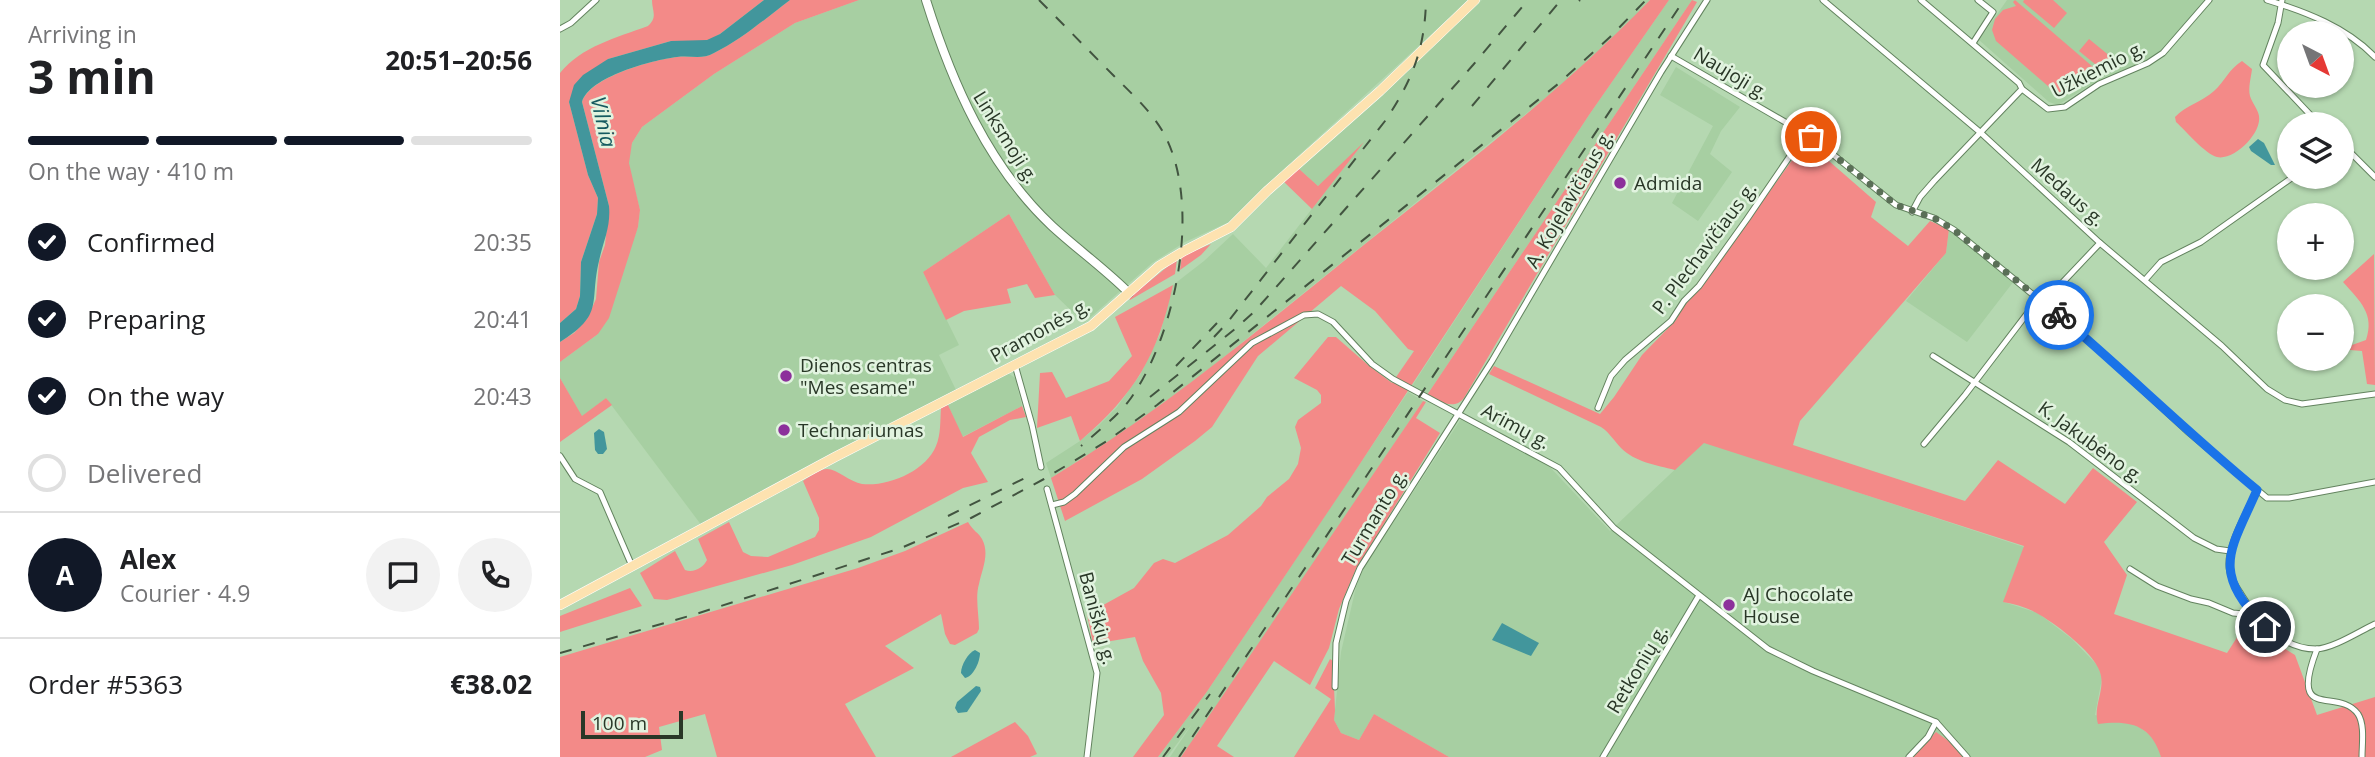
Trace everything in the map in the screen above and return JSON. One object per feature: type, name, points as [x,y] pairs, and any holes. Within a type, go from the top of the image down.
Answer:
[{"type":"main road","name":"Linksmoji g.","points":[[926,0],[964,101],[1005,171],[1052,226],[1129,293]]},
{"type":"main road","name":"Pramonės g.","points":[[560,605],[835,457],[1091,326],[1159,266],[1231,227],[1275,183],[1380,90],[1475,0]]},
{"type":"street","name":"A. Kojelavičiaus g.","points":[[1459,413],[1707,0]]},
{"type":"street","name":"Medaus g.","points":[[1823,0],[1981,133],[2100,243],[2222,346],[2267,389],[2294,403],[2312,404],[2375,394]]},
{"type":"street","points":[[1921,0],[2019,83],[2022,89]]},
{"type":"street","points":[[1973,43],[1993,12],[1978,0]]},
{"type":"street","name":"Užkiemio g.","points":[[1912,212],[1927,189],[2022,89],[2048,109],[2064,107],[2099,84],[2148,63],[2163,53],[2209,0]]},
{"type":"street","points":[[2267,0],[2281,2],[2333,25],[2350,35],[2375,57]]},
{"type":"street","points":[[560,29],[571,23],[592,1]]},
{"type":"street","points":[[2281,2],[2275,32],[2263,65],[2308,112]]},
{"type":"street","name":"Naujoji g.","points":[[1671,56],[1805,134],[1896,205],[1946,224],[2042,300],[2257,490]]},
{"type":"street","name":"P. Plechavičiaus g.","points":[[1598,408],[1611,376],[1625,360],[1671,321],[1684,301],[1699,286],[1805,134]]},
{"type":"street","points":[[2354,156],[2375,177]]},
{"type":"street","points":[[2145,280],[2161,262],[2211,236],[2277,189]]},
{"type":"street","points":[[1924,444],[2042,300],[2100,243]]},
{"type":"street","name":"Arimų g.","points":[[1052,505],[1064,502],[1075,494],[1124,447],[1179,412],[1252,343],[1304,315],[1318,314],[1327,317],[1383,372],[1417,393],[1559,468],[1614,528],[1752,638],[1782,658],[1936,722],[1967,757]]},
{"type":"street","name":"K. Jakubėno g.","points":[[1933,356],[2070,442],[2194,538],[2216,549],[2230,551]]},
{"type":"street","points":[[1015,365],[1041,467]]},
{"type":"street","name":"Turmanto g.","points":[[1335,687],[1336,643],[1346,601],[1360,568],[1459,413]]},
{"type":"street","points":[[560,456],[575,479],[600,492],[632,566]]},
{"type":"street","points":[[2375,482],[2273,500],[2257,490],[2230,551],[2229,566],[2231,578],[2254,615],[2280,637],[2297,645],[2317,649],[2375,624]]},
{"type":"street","name":"Baniškių g.","points":[[1047,489],[1097,673],[1087,757]]},
{"type":"street","points":[[2130,569],[2157,586],[2190,599],[2233,613],[2254,615]]},
{"type":"street","name":"Retkonių g.","points":[[1603,757],[1698,597]]},
{"type":"street","points":[[2317,649],[2308,673],[2309,690],[2320,701],[2342,704],[2357,712],[2361,720],[2362,757]]},
{"type":"street","points":[[1909,757],[1928,737],[1936,722]]},
{"type":"shaded area","points":[[652,0],[764,0],[707,41],[671,41],[608,59],[569,102],[588,175],[598,198],[597,214],[581,262],[580,296],[576,309],[560,323],[560,73],[589,49],[648,26],[654,17]]},
{"type":"shaded area","points":[[790,0],[859,0],[795,23],[714,74],[642,127],[632,143],[629,163],[640,210],[638,227],[609,318],[598,334],[560,362],[560,342],[574,333],[587,319],[596,299],[599,262],[605,245],[609,206],[582,102],[587,93],[609,78],[638,66],[677,57],[709,55],[744,35]]},
{"type":"shaded area","points":[[859,0],[1469,0],[1229,222],[1185,242],[1152,263],[1084,323],[1055,295],[1009,214],[923,272],[959,345],[939,355],[956,390],[702,526],[606,398],[582,417],[560,378],[560,362],[598,334],[638,227],[640,210],[628,163],[632,143],[642,127],[714,74],[795,23]]},
{"type":"shaded area","points":[[1482,0],[1650,0],[1615,37],[1553,92],[1214,365],[1136,424],[1051,478],[1046,463],[1099,425],[1117,407],[1140,375],[1160,334],[1173,285],[1233,234],[1266,268],[1360,147],[1318,186],[1298,168]]},
{"type":"shaded area","points":[[1650,0],[1669,0],[1589,115],[1206,693],[1158,757],[1133,757],[1164,715],[1161,693],[1143,661],[1135,637],[1093,644],[1087,614],[1134,588],[1154,563],[1163,559],[1175,563],[1228,535],[1289,479],[1298,464],[1301,448],[1295,427],[1298,420],[1321,403],[1321,395],[1317,390],[1294,378],[1328,337],[1336,337],[1392,383],[1414,351],[1408,349],[1375,311],[1341,286],[1258,356],[1212,427],[1142,479],[1065,521],[1051,478],[1173,396],[1251,336],[1512,126],[1583,65]]},
{"type":"shaded area","points":[[1669,0],[1692,0],[1427,395],[1412,386],[1589,115]]},
{"type":"shaded area","points":[[1692,0],[1697,2],[1464,398],[1451,404],[1427,395]]},
{"type":"shaded area","points":[[2007,0],[2204,0],[2160,52],[2144,63],[2102,78],[2058,105],[2049,102],[1979,40]]},
{"type":"shaded area","points":[[2015,0],[2100,73],[2097,76],[2087,67],[2085,79],[2079,88],[2069,93],[2056,93],[1996,41],[1992,30],[1995,19],[2003,10],[2016,6],[2013,2]]},
{"type":"shaded area","points":[[2053,0],[2067,13],[2054,28],[2023,2]]},
{"type":"shaded area","points":[[2089,39],[2111,57],[2101,69],[2079,51]]},
{"type":"shaded area","points":[[2242,61],[2252,69],[2249,93],[2258,113],[2259,123],[2252,137],[2239,150],[2231,155],[2217,157],[2196,142],[2176,122],[2175,117],[2214,91]]},
{"type":"shaded area","points":[[1676,67],[1740,107],[1721,131],[1710,154],[1732,172],[1698,221],[1672,203],[1713,126],[1660,95]]},
{"type":"shaded area","points":[[1806,141],[1876,202],[1871,217],[1908,246],[1930,221],[1949,229],[1946,253],[1800,421],[1793,445],[1965,501],[1998,460],[2065,504],[2093,468],[2137,502],[2104,542],[2127,575],[2114,614],[2227,653],[2245,625],[2295,655],[2317,715],[2375,697],[2375,757],[2161,757],[2157,746],[2145,731],[2129,724],[2098,724],[2101,676],[2085,650],[2040,615],[2003,602],[2024,546],[1704,443],[1675,470],[1646,462],[1627,453],[1601,427],[1489,374],[1494,366],[1600,414],[1642,355],[1676,320],[1685,303],[1703,284]]},
{"type":"shaded area","points":[[1364,142],[1312,209],[1283,181],[1298,168],[1318,186]]},
{"type":"shaded area","points":[[1009,214],[1055,295],[1035,298],[1027,284],[1007,289],[1011,303],[964,311],[946,320],[923,272]]},
{"type":"shaded area","points":[[1949,229],[2014,281],[1967,342],[1906,301],[1946,253]]},
{"type":"shaded area","points":[[1211,244],[1201,255],[1180,270],[1182,256]]},
{"type":"shaded area","points":[[2374,254],[2375,385],[2367,384],[2362,351],[2354,350],[2354,344],[2366,340],[2369,323],[2364,308],[2343,282],[2354,280],[2354,272]]},
{"type":"shaded area","points":[[1177,259],[1175,274],[1130,300],[1129,298]]},
{"type":"shaded area","points":[[1173,285],[1151,353],[1142,372],[1116,407],[1080,441],[1071,416],[1037,428],[1040,373],[1052,372],[1066,398],[1109,381],[1132,356],[1115,317]]},
{"type":"shaded area","points":[[1008,373],[1015,378],[1022,406],[962,437],[948,405]]},
{"type":"shaded area","points":[[560,378],[582,416],[606,398],[612,405],[560,442]]},
{"type":"shaded area","points":[[1408,392],[1423,401],[1244,668],[1181,757],[1170,757],[1192,724],[1167,757],[1158,757],[1206,693]]},
{"type":"shaded area","points":[[1423,401],[1426,402],[1416,418],[1440,433],[1356,569],[1339,609],[1329,648],[1310,685],[1274,661],[1217,746],[1234,757],[1181,757]]},
{"type":"shaded area","points":[[948,405],[963,437],[1022,406],[1026,417],[1010,420],[979,437],[971,453],[988,482],[963,488],[871,537],[792,565],[667,600],[654,599],[640,573],[675,551],[685,570],[698,569],[707,560],[698,539],[729,522],[743,552],[751,556],[768,557],[815,537],[819,530],[819,518],[803,481],[827,469],[862,484],[883,483],[905,476],[931,455],[939,437],[941,408]]},
{"type":"shaded area","points":[[1461,419],[1548,465],[1610,531],[1704,442],[2024,547],[2004,602],[2038,613],[2072,639],[2098,666],[2102,678],[2095,715],[2135,724],[2157,744],[2161,757],[1963,757],[1950,742],[1912,757],[1449,757],[1374,714],[1359,740],[1341,733],[1334,720],[1341,652],[1356,587],[1364,567]]},
{"type":"shaded area","points":[[968,522],[981,537],[985,550],[985,562],[977,595],[979,629],[977,633],[955,645],[950,644],[941,614],[885,646],[914,668],[845,704],[876,757],[717,757],[705,714],[659,727],[662,750],[645,757],[560,757],[560,657],[858,568],[905,551]]},
{"type":"shaded area","points":[[630,588],[642,606],[560,632],[560,616]]},
{"type":"shaded area","points":[[1330,659],[1333,661],[1334,720],[1341,733],[1359,740],[1374,714],[1449,757],[1294,757],[1331,699],[1315,688]]},
{"type":"shaded area","points":[[1015,722],[1028,736],[1037,754],[1030,757],[951,757]]},
{"type":"shaded area","points":[[1936,732],[1950,742],[1963,757],[1912,757]]},
{"type":"water","points":[[764,0],[790,0],[744,35],[709,55],[677,57],[638,66],[609,78],[587,93],[582,102],[609,206],[609,221],[596,275],[593,307],[584,323],[560,342],[560,323],[576,309],[580,296],[581,262],[597,214],[598,198],[588,175],[569,102],[574,85],[583,75],[608,59],[671,41],[707,40],[720,34]]},
{"type":"water","points":[[2258,139],[2264,143],[2275,165],[2251,151],[2249,147]]},
{"type":"water","points":[[599,429],[604,432],[607,449],[603,454],[598,454],[595,450],[594,433]]},
{"type":"water","points":[[1502,623],[1539,643],[1531,656],[1492,640]]},
{"type":"water","points":[[975,650],[980,653],[978,664],[965,678],[961,673],[962,666],[967,656]]},
{"type":"water","points":[[976,686],[980,687],[981,691],[967,712],[958,713],[955,708],[957,702]]},
{"type":"railway","points":[[1039,0],[1158,124],[1175,161],[1181,195],[1179,268],[1161,339],[1147,371],[1126,405],[1081,446]]},
{"type":"railway","points":[[1214,337],[1385,121],[1415,64],[1423,34],[1426,0]]},
{"type":"railway","points":[[1150,397],[1254,312],[1528,0]]},
{"type":"railway","points":[[1472,106],[1561,0]]},
{"type":"railway","points":[[560,653],[696,614],[901,548],[971,518],[1044,479],[1107,441],[1157,405],[1558,84],[1646,0]]},
{"type":"railway","points":[[1179,757],[1684,0]]},
{"type":"railway","points":[[1176,366],[1217,323]]},
{"type":"railway","points":[[948,516],[1027,477]]},
{"type":"railway","points":[[1163,757],[1210,694]]},
{"type":"way so far","points":[[1811,137],[1901,209],[1946,224],[2059,315]]},
{"type":"place","name":"Admida","points":[[1620,183]]},
{"type":"place","name":"Dienos centras \"Mes esame\"","points":[[786,376]]},
{"type":"place","name":"Technariumas","points":[[784,430]]},
{"type":"place","name":"AJ Chocolate House","points":[[1729,605]]},
{"type":"route","points":[[2059,315],[2113,361],[2187,431],[2257,490],[2230,551],[2229,566],[2231,578],[2254,615],[2265,627]]},
{"type":"water label","name":"Vilnia","points":[[603,122]]}]
